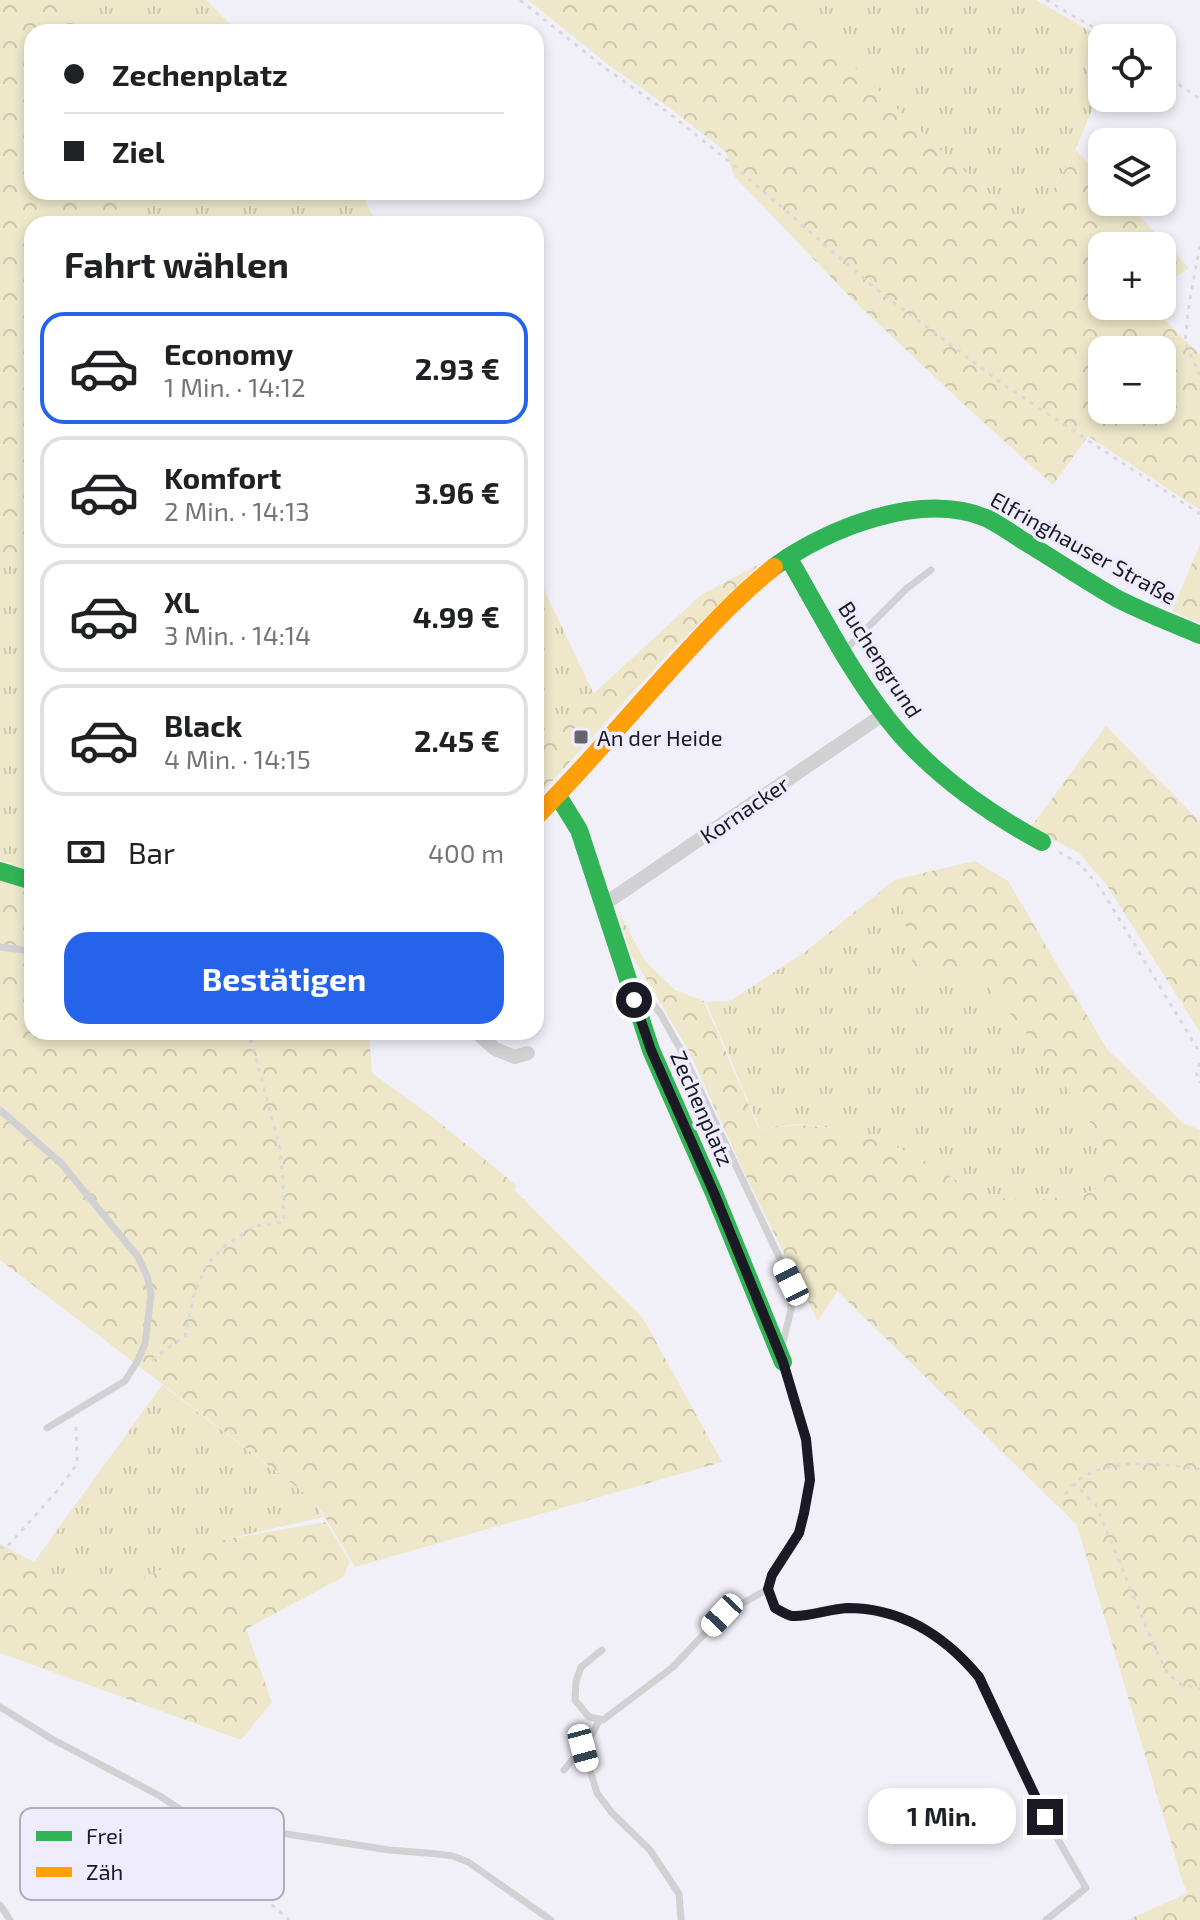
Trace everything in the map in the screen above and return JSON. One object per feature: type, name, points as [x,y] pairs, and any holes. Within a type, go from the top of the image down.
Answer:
[{"type":"street","name":"Elfringhauser Straße","points":[[544,809],[748,587],[788,557],[819,539],[902,511],[932,507],[967,511],[988,519],[1117,598],[1200,635]]},
{"type":"street","name":"Buchengrund","points":[[788,557],[884,714],[929,764],[1012,827],[1042,842]]},
{"type":"street","name":"Kornacker","points":[[603,905],[884,714]]},
{"type":"street","name":"Zechenplatz","points":[[558,796],[579,830],[651,1050],[714,1193],[781,1358]]},
{"type":"street","points":[[0,871],[24,878]]},
{"type":"street","points":[[485,1040],[495,1049],[515,1057],[528,1053]]},
{"type":"lane","points":[[844,651],[906,589],[931,570]]},
{"type":"lane","points":[[0,947],[24,950]]},
{"type":"lane","points":[[622,965],[660,1013],[683,1054],[791,1282],[791,1310],[781,1358]]},
{"type":"lane","points":[[0,1110],[61,1163],[138,1257],[151,1294],[145,1344],[125,1381],[47,1428]]},
{"type":"lane","name":"Zechenplatz","points":[[768,1589],[772,1575],[799,1533],[810,1480],[806,1439],[781,1358]]},
{"type":"lane","points":[[602,1650],[581,1667],[576,1681],[575,1700],[589,1717],[603,1720],[673,1667],[722,1615],[768,1589],[775,1608],[790,1616],[847,1608],[890,1613],[927,1629],[964,1659],[979,1677],[1045,1817],[1086,1888],[1046,1920]]},
{"type":"lane","points":[[0,1707],[178,1808]]},
{"type":"lane","points":[[564,1770],[583,1748],[600,1719]]},
{"type":"lane","points":[[583,1748],[597,1793],[612,1813],[650,1850],[679,1894],[681,1920]]},
{"type":"lane","points":[[284,1834],[389,1850],[453,1856],[468,1862],[551,1920]]},
{"type":"lane","points":[[0,1905],[10,1920]]},
{"type":"path","points":[[520,0],[605,68],[669,113],[876,289],[1007,387],[1200,514]]},
{"type":"path","points":[[1046,0],[1088,24]]},
{"type":"path","points":[[1176,83],[1200,99]]},
{"type":"path","points":[[1200,246],[1185,342],[1200,376]]},
{"type":"path","points":[[1042,842],[1080,864],[1101,889],[1200,1053]]},
{"type":"path","points":[[137,1362],[146,1363],[185,1336],[194,1294],[208,1263],[226,1245],[255,1226],[284,1222],[280,1149],[251,1040]]},
{"type":"path","points":[[1200,1063],[1196,1072],[1200,1083]]},
{"type":"path","points":[[0,1547],[5,1549],[77,1464],[76,1411]]},
{"type":"path","points":[[1065,1494],[1073,1483],[1090,1472],[1139,1462],[1200,1469]]},
{"type":"path","points":[[1073,1483],[1096,1505],[1168,1674],[1182,1685],[1200,1688]]},
{"type":"path","points":[[266,1900],[289,1920]]},
{"type":"green space","points":[[0,0],[57,0],[78,24],[24,24],[24,200],[131,200],[137,216],[24,216],[24,566],[0,565]]},
{"type":"green space","points":[[57,0],[206,0],[230,24],[78,24]]},
{"type":"green space","points":[[528,0],[784,0],[934,144],[1030,230],[1076,150],[1088,162],[1088,216],[1139,216],[1155,232],[1088,232],[1088,320],[1165,320],[1200,355],[1200,510],[1088,436],[1053,485],[853,300],[734,176],[726,152],[606,63]]},
{"type":"green space","points":[[784,0],[1036,0],[1088,30],[1088,112],[1091,112],[1075,151],[1030,230],[934,144]]},
{"type":"green space","points":[[131,200],[365,200],[373,216],[137,216]]},
{"type":"green space","points":[[1176,254],[1189,268],[1176,277]]},
{"type":"green space","points":[[1200,544],[1200,623],[1172,611]]},
{"type":"green space","points":[[761,563],[668,654],[544,790],[544,743],[701,595]]},
{"type":"green space","points":[[0,565],[24,566],[24,868],[0,860]]},
{"type":"green space","points":[[544,590],[594,694],[544,743]]},
{"type":"green space","points":[[1106,726],[1200,822],[1200,1032],[1106,884],[1079,853],[1030,828]]},
{"type":"green space","points":[[975,861],[1008,881],[1107,1049],[1183,1123],[1200,1130],[1200,1920],[1127,1920],[1188,1893],[1077,1525],[837,1291],[818,1321],[746,1177],[689,1051],[631,954],[617,909],[645,961],[675,990],[704,1001],[759,1129],[802,1125],[840,1129],[881,1140],[922,1159],[979,1195],[1028,1201],[1083,1194],[1103,1186],[1107,1160],[1095,1129],[1038,1047],[978,975],[915,976],[897,879]]},
{"type":"green space","points":[[0,878],[24,886],[24,1040],[370,1040],[372,1073],[430,1115],[516,1185],[514,1190],[643,1318],[722,1462],[355,1567],[315,1501],[0,1260]]},
{"type":"green space","points":[[897,878],[915,976],[979,974],[1039,1047],[1095,1129],[1107,1160],[1103,1186],[1083,1194],[1027,1201],[979,1195],[922,1159],[881,1140],[839,1129],[801,1124],[760,1129],[706,1002],[730,1001],[805,952]]},
{"type":"green space","points":[[162,1385],[315,1501],[323,1517],[227,1539],[121,1588],[52,1578],[34,1562]]},
{"type":"green space","points":[[326,1522],[350,1562],[343,1577],[246,1629],[272,1702],[241,1740],[0,1653],[0,1544],[34,1562],[52,1578],[121,1588],[227,1539]]},
{"type":"traffic: fast","points":[[774,567],[820,539],[876,518],[904,511],[960,511],[996,523],[1116,598],[1200,635]]},
{"type":"traffic: fast","points":[[788,557],[854,671],[900,734],[966,794],[1042,842]]},
{"type":"traffic: fast","points":[[558,796],[579,830],[651,1050],[783,1362]]},
{"type":"traffic: fast","points":[[0,871],[24,878]]},
{"type":"traffic: slow","points":[[544,809],[706,630],[774,567]]},
{"type":"place","name":"An der Heide","points":[[581,737]]},
{"type":"route","points":[[634,1000],[651,1050],[783,1362],[806,1439],[810,1480],[804,1513],[799,1533],[772,1575],[768,1589],[775,1608],[790,1616],[847,1608],[890,1613],[927,1629],[964,1659],[979,1677],[1045,1817]]}]
